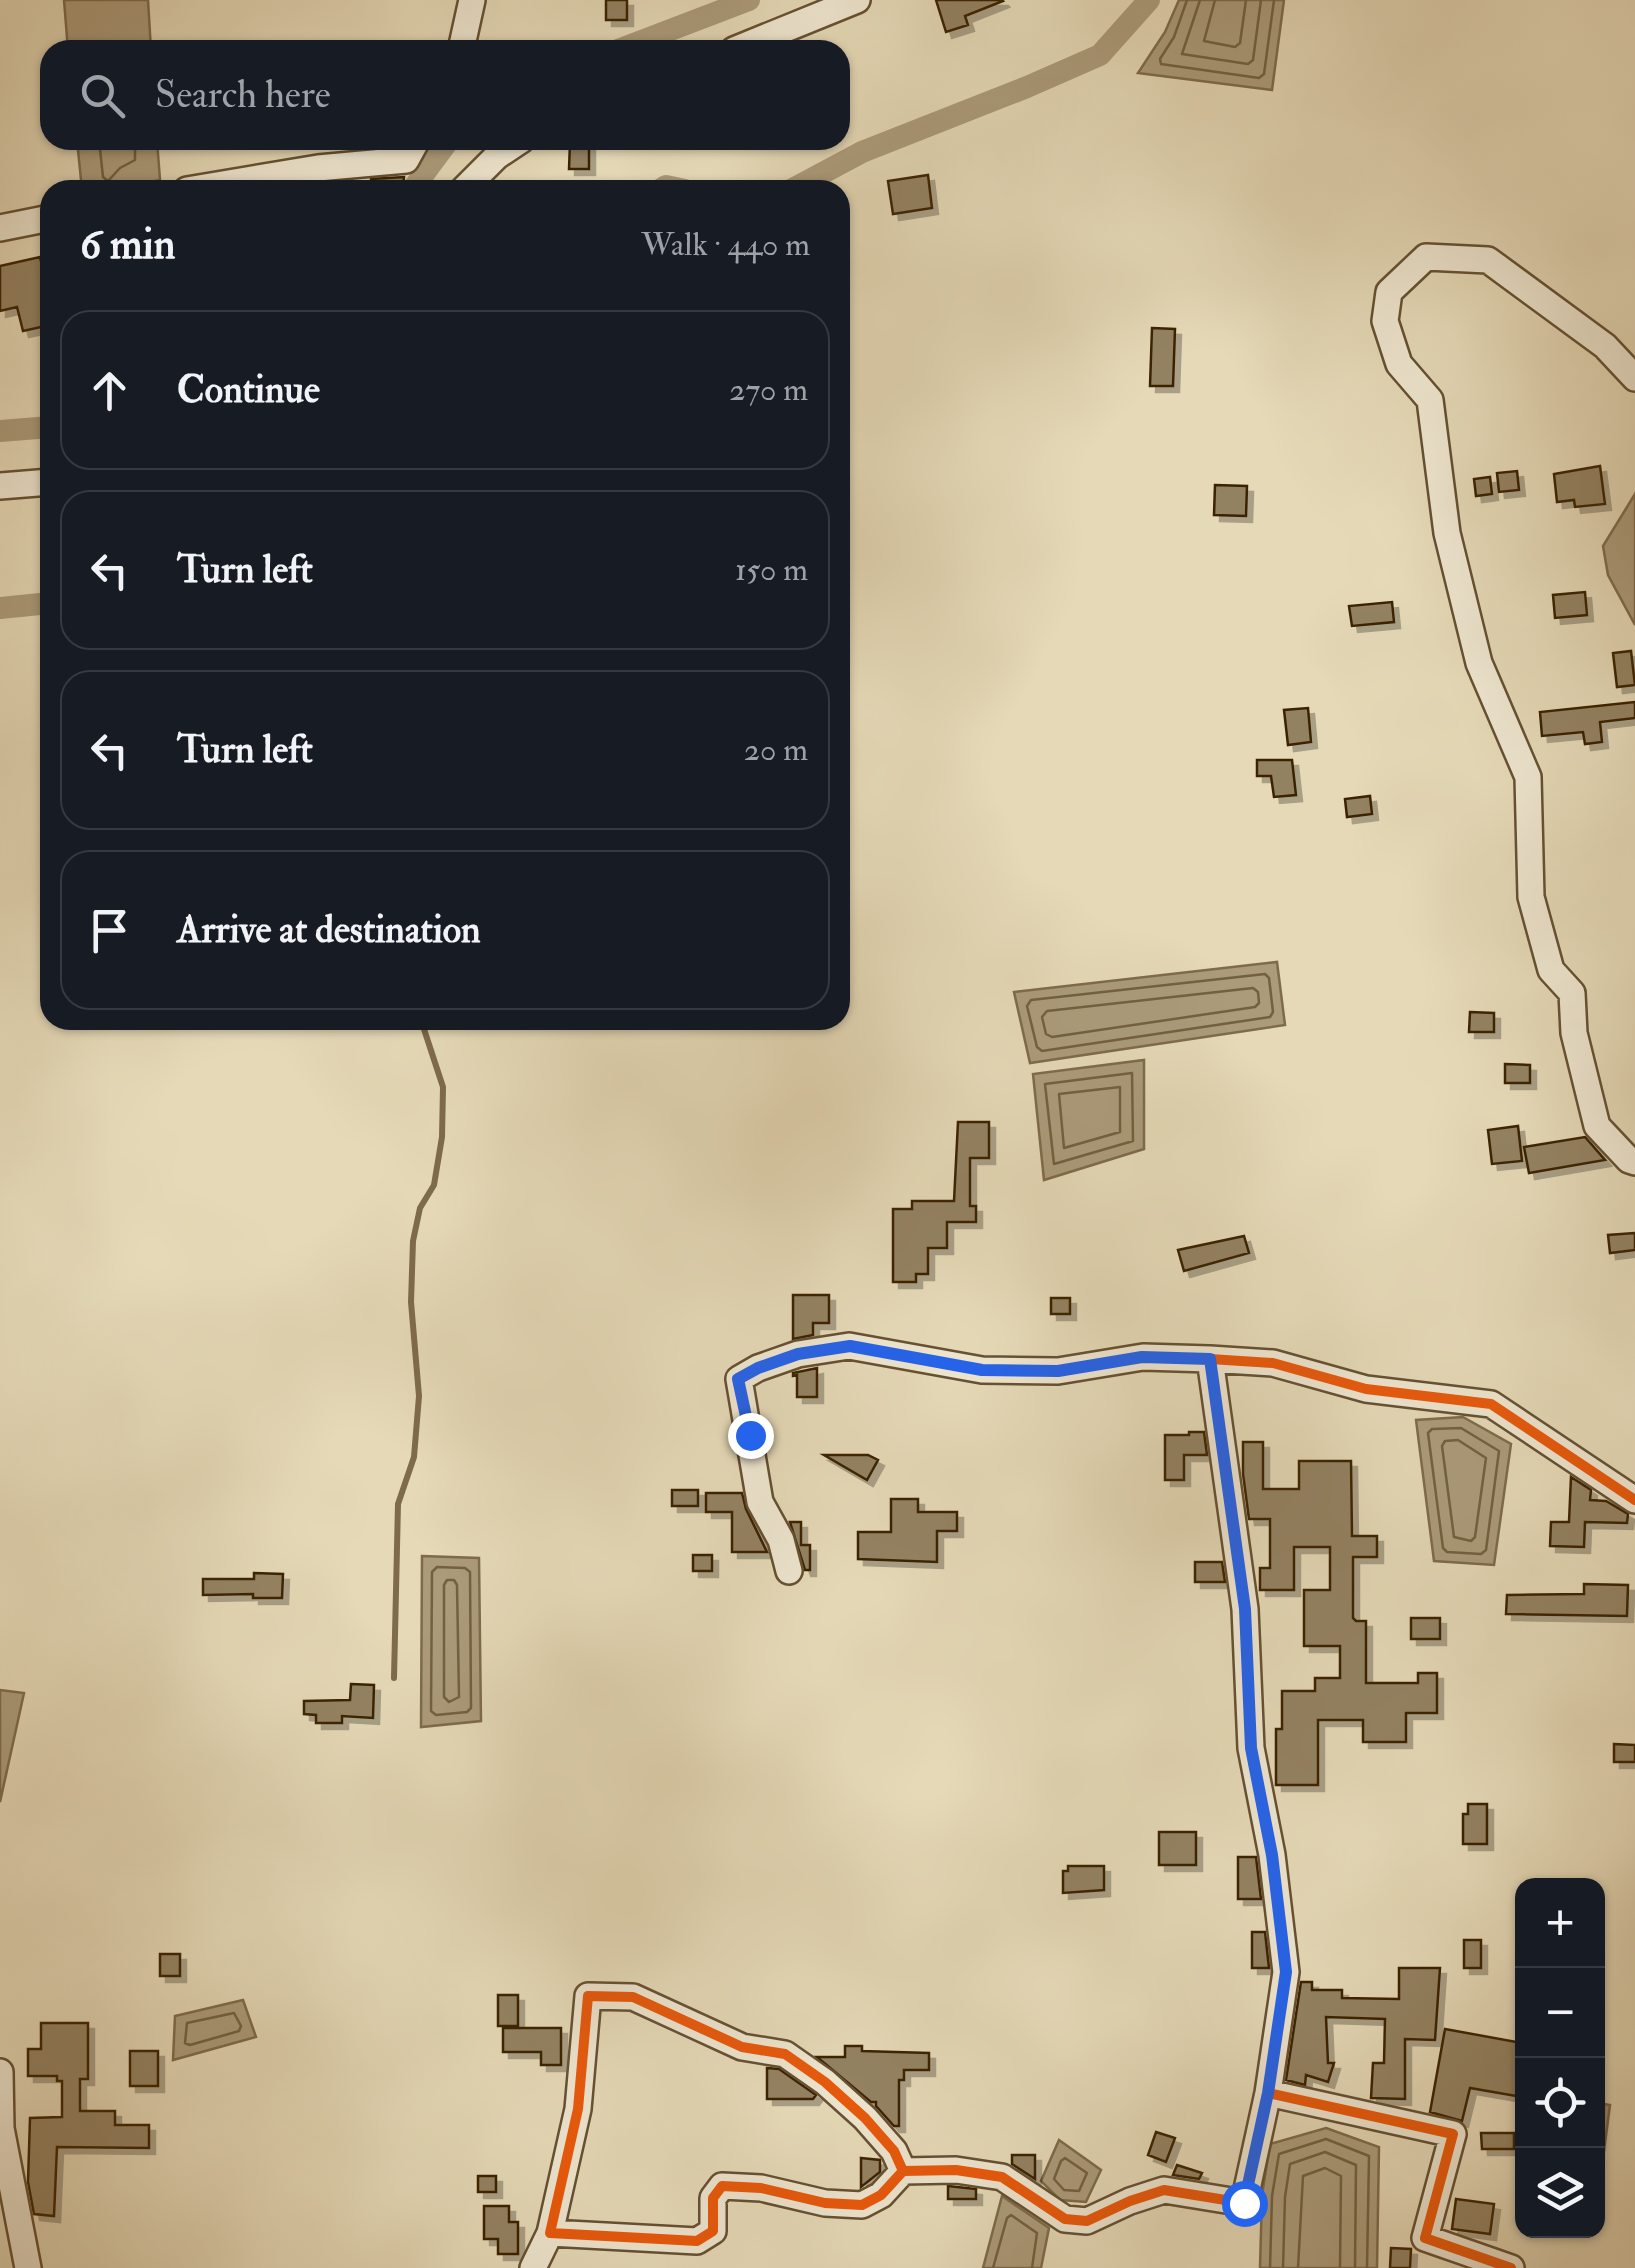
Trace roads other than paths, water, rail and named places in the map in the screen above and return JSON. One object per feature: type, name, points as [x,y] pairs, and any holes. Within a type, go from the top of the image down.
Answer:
[{"type":"street","points":[[463,40],[472,0]]},
{"type":"street","points":[[759,40],[858,0]]},
{"type":"street","points":[[247,180],[318,168],[406,160],[412,150]]},
{"type":"street","points":[[473,180],[506,150]]},
{"type":"street","points":[[0,228],[40,220]]},
{"type":"street","points":[[1635,378],[1604,346],[1488,260],[1426,256],[1390,292],[1385,321],[1399,364],[1430,400],[1447,533],[1479,663],[1528,776],[1532,897],[1551,970],[1572,994],[1574,1033],[1598,1126],[1628,1160],[1635,1162]]},
{"type":"street","points":[[0,486],[40,483]]},
{"type":"street","points":[[789,1571],[780,1540],[760,1502],[738,1379],[798,1354],[850,1346],[982,1370],[1058,1371],[1142,1357],[1273,1363],[1366,1389],[1491,1404],[1635,1500]]},
{"type":"street","points":[[550,2233],[698,2241],[713,2231],[712,2198],[722,2186],[761,2188],[826,2203],[862,2205],[881,2195],[903,2171],[956,2170],[1002,2177],[1065,2218],[1087,2222],[1164,2190],[1244,2203],[1268,2093],[1286,1972],[1272,1855],[1251,1748],[1245,1609],[1210,1359]]},
{"type":"street","points":[[533,2268],[550,2233],[578,2109],[588,1996],[633,1997],[742,2047],[785,2054],[826,2082],[865,2118],[894,2151],[903,2171]]},
{"type":"street","points":[[0,2072],[2,2128],[28,2268]]},
{"type":"street","points":[[1268,2093],[1453,2134],[1425,2238],[1511,2268]]},
{"type":"water","points":[[64,0],[148,0],[150,40],[67,40]]},
{"type":"water","points":[[1179,0],[1284,0],[1272,90],[1138,73],[1165,32]]},
{"type":"water","points":[[78,150],[158,150],[160,180],[81,180]]},
{"type":"water","points":[[1635,494],[1635,625],[1608,575],[1603,546]]},
{"type":"water","points":[[1277,962],[1285,1025],[1030,1063],[1014,992]]},
{"type":"water","points":[[1144,1060],[1144,1149],[1044,1180],[1033,1074]]},
{"type":"water","points":[[1463,1417],[1511,1444],[1494,1565],[1434,1561],[1416,1420]]},
{"type":"water","points":[[422,1556],[479,1558],[481,1721],[421,1727]]},
{"type":"water","points":[[0,1690],[24,1693],[0,1802]]},
{"type":"water","points":[[243,2000],[256,2037],[173,2060],[175,2016]]},
{"type":"water","points":[[1605,2104],[1610,2105],[1605,2143]]},
{"type":"water","points":[[1326,2128],[1379,2147],[1377,2268],[1260,2268],[1262,2195],[1270,2144]]},
{"type":"water","points":[[1059,2140],[1101,2170],[1086,2202],[1060,2200],[1041,2181]]},
{"type":"water","points":[[1002,2196],[1049,2228],[1041,2268],[983,2268]]},
{"type":"waterway","points":[[644,40],[749,0]]},
{"type":"waterway","points":[[810,180],[862,152],[1100,55],[1149,0]]},
{"type":"waterway","points":[[419,180],[442,150]]},
{"type":"waterway","points":[[0,431],[40,428]]},
{"type":"waterway","points":[[0,608],[40,604]]},
{"type":"waterway","points":[[394,1678],[398,1504],[414,1457],[419,1396],[411,1302],[413,1241],[420,1208],[434,1185],[442,1137],[443,1087],[424,1030]]}]
